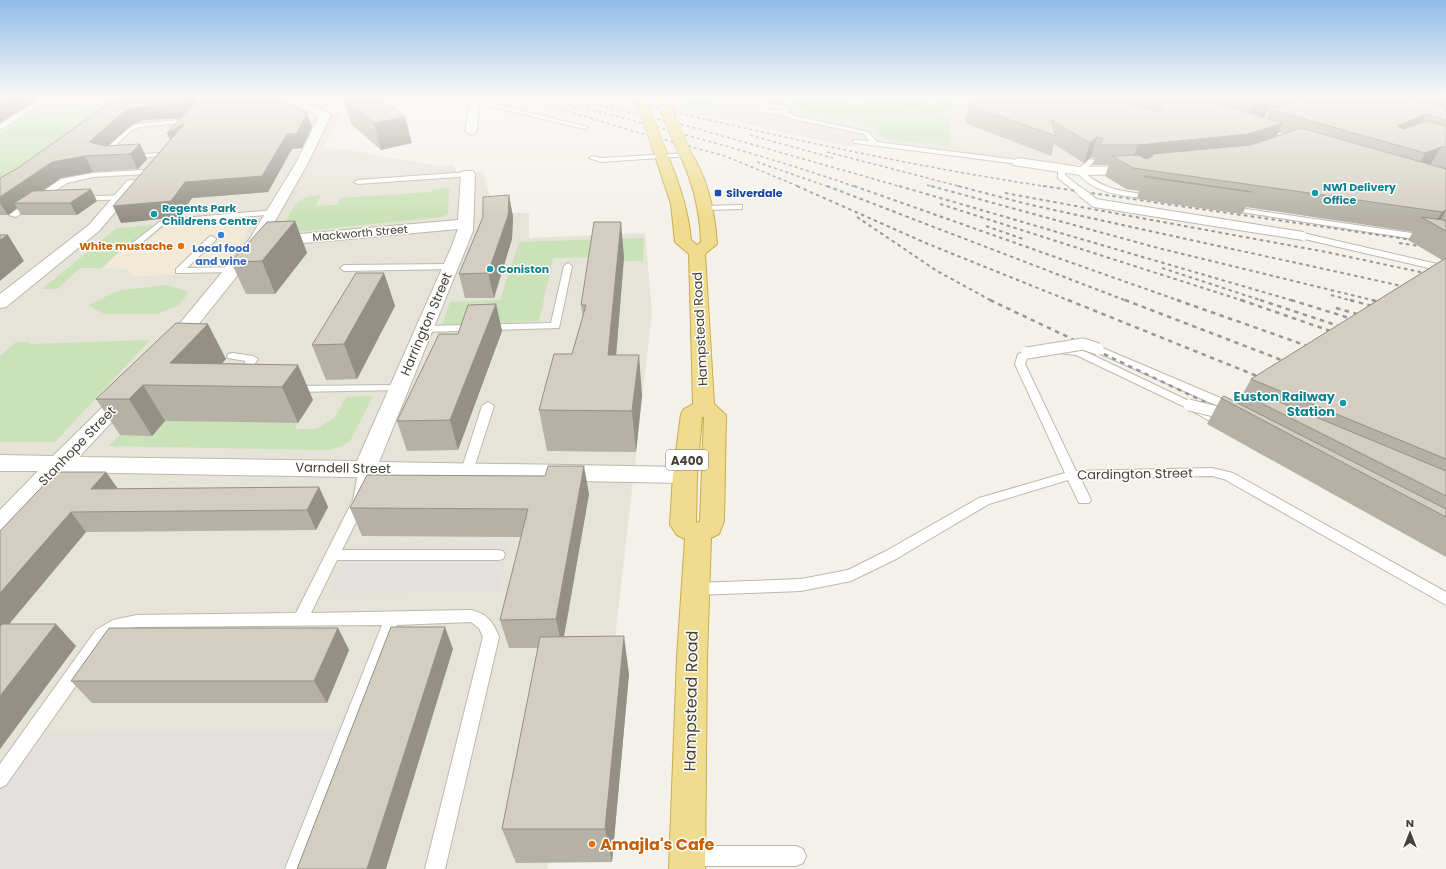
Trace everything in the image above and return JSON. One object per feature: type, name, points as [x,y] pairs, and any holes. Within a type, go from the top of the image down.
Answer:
[{"type":"highway","points":[[655,138],[671,180],[681,218],[683,242],[697,252],[709,244],[706,208],[703,194],[678,138]]},
{"type":"highway","name":"Hampstead Road","points":[[697,252],[704,407]]},
{"type":"highway","name":"A400","points":[[704,407],[715,415],[712,521],[710,526],[698,534],[683,525],[685,475],[692,414],[704,407]]},
{"type":"highway","name":"Hampstead Road","points":[[687,863],[694,589],[698,534]]},
{"type":"street","points":[[0,303],[94,228],[175,138]]},
{"type":"street","points":[[162,357],[235,270],[256,242],[302,163],[314,138]]},
{"type":"street","points":[[1018,162],[1080,170],[1140,172]]},
{"type":"street","name":"Harrington Street","points":[[366,469],[398,388],[465,231],[468,174]]},
{"type":"street","name":"Mackworth Street","points":[[256,242],[465,224]]},
{"type":"street","name":"Stanhope Street","points":[[0,525],[141,379]]},
{"type":"street","name":"Varndell Street","points":[[0,463],[685,475]]},
{"type":"lane","points":[[112,158],[101,157],[122,138]]},
{"type":"lane","points":[[870,138],[874,142]]},
{"type":"lane","points":[[855,141],[991,155],[1018,162]]},
{"type":"lane","points":[[592,158],[601,160],[659,150],[685,154]]},
{"type":"lane","points":[[120,158],[159,155]]},
{"type":"lane","points":[[1092,160],[1080,170],[1092,184],[1110,190],[1161,198]]},
{"type":"lane","points":[[1061,168],[1061,176],[1095,203],[1303,236],[1446,269]]},
{"type":"lane","points":[[13,215],[64,181],[72,178],[143,172]]},
{"type":"lane","points":[[358,182],[468,174]]},
{"type":"lane","points":[[441,187],[443,176]]},
{"type":"lane","points":[[69,199],[121,197]]},
{"type":"lane","points":[[37,199],[53,199]]},
{"type":"lane","points":[[706,208],[739,207]]},
{"type":"lane","points":[[1223,207],[1446,241]]},
{"type":"lane","points":[[135,244],[162,222],[274,212]]},
{"type":"lane","points":[[1432,238],[1446,247]]},
{"type":"lane","points":[[212,239],[179,271],[235,270]]},
{"type":"lane","points":[[423,329],[555,326],[568,266]]},
{"type":"lane","points":[[344,268],[450,267]]},
{"type":"lane","points":[[1084,500],[1020,364],[1022,356],[1026,353],[1074,345],[1091,346],[1241,415],[1189,404]]},
{"type":"lane","points":[[1026,353],[1056,350],[1078,352],[1189,404],[1237,432]]},
{"type":"lane","points":[[232,356],[253,358],[233,386],[248,387]]},
{"type":"lane","points":[[279,388],[310,390],[398,388]]},
{"type":"lane","points":[[467,471],[488,406]]},
{"type":"lane","points":[[301,619],[360,500],[366,469]]},
{"type":"lane","name":"Cardington Street","points":[[694,589],[801,585],[851,574],[891,556],[984,502],[1072,475],[1212,472],[1228,476],[1446,599]]},
{"type":"lane","points":[[333,556],[498,556]]},
{"type":"lane","points":[[0,779],[102,635],[118,625],[137,621],[392,619],[471,616],[481,618],[488,626],[491,637],[435,869]]},
{"type":"lane","points":[[295,869],[392,619]]},
{"type":"lane","points":[[687,863],[796,856]]},
{"type":"shaded area","points":[[0,138],[330,138],[324,148],[343,149],[439,166],[454,165],[457,174],[483,172],[495,213],[529,213],[529,238],[645,233],[652,312],[595,816],[556,817],[547,869],[0,869]]},
{"type":"shaded area","points":[[808,138],[1202,138],[1228,151],[1097,166],[1020,158],[1017,165],[887,146],[863,144],[845,146]]},
{"type":"shaded area","points":[[808,138],[858,138],[845,146]]},
{"type":"shaded area","points":[[255,216],[243,240],[212,274],[133,276],[125,269],[102,268],[125,246],[146,242],[169,224]]},
{"type":"shaded area","points":[[510,542],[497,592],[328,594],[350,544]]},
{"type":"shaded area","points":[[348,731],[295,869],[0,869],[0,779],[33,734]]},
{"type":"green space","points":[[0,138],[83,138],[0,196]]},
{"type":"green space","points":[[882,138],[950,138],[950,146],[883,139]]},
{"type":"green space","points":[[449,188],[448,214],[442,217],[295,232],[283,227],[296,204],[301,200],[313,196],[321,195],[315,206],[337,205],[340,198],[431,192],[433,189]]},
{"type":"green space","points":[[154,225],[131,245],[125,246],[102,268],[80,268],[57,289],[42,289],[117,228]]},
{"type":"green space","points":[[644,238],[643,261],[599,262],[600,257],[553,258],[539,321],[442,325],[450,302],[500,300],[519,242]]},
{"type":"green space","points":[[167,285],[189,292],[179,305],[157,314],[104,314],[89,305],[117,291]]},
{"type":"green space","points":[[150,340],[55,442],[0,442],[0,356],[16,342],[30,342],[29,344]]},
{"type":"green space","points":[[373,396],[350,441],[342,446],[329,450],[108,446],[120,435],[168,417],[179,421],[298,423],[295,429],[317,429],[335,417],[346,397]]},
{"type":"building","points":[[61,138],[94,138],[89,142],[105,146],[140,144],[130,154],[85,156],[52,162],[0,197],[0,178],[18,168]]},
{"type":"building","points":[[172,138],[285,138],[262,176],[185,182],[171,201],[113,206]]},
{"type":"building","points":[[1081,138],[1096,138],[1090,143]]},
{"type":"building","points":[[1099,138],[1212,138],[1138,145],[1099,145],[1103,139]]},
{"type":"building","points":[[1273,138],[1335,138],[1446,169],[1446,210],[1442,212],[1133,168],[1112,156],[1138,155],[1146,159],[1153,156],[1152,154],[1251,145]]},
{"type":"building","points":[[1370,138],[1446,138],[1446,147],[1441,147],[1425,153]]},
{"type":"building","points":[[1144,176],[1252,192],[1144,177]]},
{"type":"building","points":[[91,189],[70,203],[14,203],[33,191]]},
{"type":"building","points":[[509,195],[508,216],[488,273],[459,274],[483,217],[483,197]]},
{"type":"building","points":[[1421,217],[1443,220],[1446,222],[1446,231]]},
{"type":"building","points":[[295,221],[262,261],[231,262],[267,222]]},
{"type":"building","points":[[594,222],[621,222],[608,355],[639,355],[632,411],[539,410],[554,354],[572,354],[586,305],[581,305]]},
{"type":"building","points":[[0,235],[8,235],[0,240]]},
{"type":"building","points":[[1446,258],[1446,459],[1251,379]]},
{"type":"building","points":[[356,273],[384,273],[344,344],[312,345]]},
{"type":"building","points":[[496,304],[450,420],[397,421],[439,334],[458,334],[468,305]]},
{"type":"building","points":[[176,323],[208,324],[170,363],[298,365],[282,387],[143,385],[129,399],[96,399]]},
{"type":"building","points":[[1224,396],[1446,509],[1446,517],[1221,398]]},
{"type":"building","points":[[1249,397],[1263,400],[1270,398],[1446,471],[1446,496]]},
{"type":"building","points":[[548,466],[584,466],[556,619],[500,620],[528,509],[350,508],[367,475],[545,476]]},
{"type":"building","points":[[56,472],[106,472],[91,489],[319,487],[307,510],[71,512],[0,593],[0,531]]},
{"type":"building","points":[[2,624],[56,624],[0,696],[0,627]]},
{"type":"building","points":[[391,627],[445,627],[367,869],[297,869]]},
{"type":"building","points":[[109,628],[338,628],[314,681],[71,681]]},
{"type":"building","points":[[624,636],[605,829],[502,829],[540,637]]},
{"type":"railway","points":[[657,138],[725,156],[800,187]]},
{"type":"railway","points":[[694,138],[739,150],[856,187]]},
{"type":"railway","points":[[728,138],[902,187]]},
{"type":"railway","points":[[759,138],[833,158]]},
{"type":"railway","points":[[786,138],[884,158],[1050,187]]},
{"type":"railway","points":[[827,152],[962,187]]},
{"type":"railway","points":[[757,162],[829,187]]},
{"type":"railway","points":[[927,185],[931,186]]},
{"type":"railway","points":[[797,186],[928,244],[1070,301]]},
{"type":"railway","points":[[827,186],[1127,301]]},
{"type":"railway","points":[[854,186],[1180,301]]},
{"type":"railway","points":[[899,186],[1294,301]]},
{"type":"railway","points":[[931,186],[935,187]]},
{"type":"railway","points":[[931,186],[1158,248],[1376,301]]},
{"type":"railway","points":[[958,186],[1031,205],[1411,288]]},
{"type":"railway","points":[[1043,186],[1407,239]]},
{"type":"railway","points":[[1005,193],[1326,252],[1434,275]]},
{"type":"railway","points":[[940,204],[1243,301]]},
{"type":"railway","points":[[857,217],[937,271],[991,301]]},
{"type":"railway","points":[[986,226],[1023,239]]},
{"type":"railway","points":[[1399,243],[1420,246]]},
{"type":"railway","points":[[1162,268],[1263,301]]},
{"type":"railway","points":[[1331,295],[1353,301]]},
{"type":"railway","points":[[1068,300],[1267,380]]},
{"type":"railway","points":[[1125,300],[1292,364]]},
{"type":"railway","points":[[1177,300],[1316,349]]},
{"type":"railway","points":[[1260,300],[1348,329]]},
{"type":"railway","points":[[1291,300],[1359,321]]},
{"type":"railway","points":[[1350,300],[1379,308]]},
{"type":"railway","points":[[1372,300],[1376,301]]},
{"type":"railway","points":[[991,301],[1226,412]]},
{"type":"railway","points":[[1243,301],[1339,334]]},
{"type":"railway","points":[[1376,301],[1388,304]]},
{"type":"railway","points":[[1336,308],[1367,317]]},
{"type":"place","name":"Silverdale","points":[[718,193]]},
{"type":"place","name":"NW1 Delivery Office","points":[[1315,193]]},
{"type":"place","name":"Regents Park Childrens Centre","points":[[154,214]]},
{"type":"place","name":"Local food and wine","points":[[221,235]]},
{"type":"place","name":"White mustache","points":[[181,246]]},
{"type":"place","name":"Coniston","points":[[490,269]]},
{"type":"place","name":"Euston Railway Station","points":[[1343,403]]},
{"type":"place","name":"Amajla's Cafe","points":[[592,844]]}]
